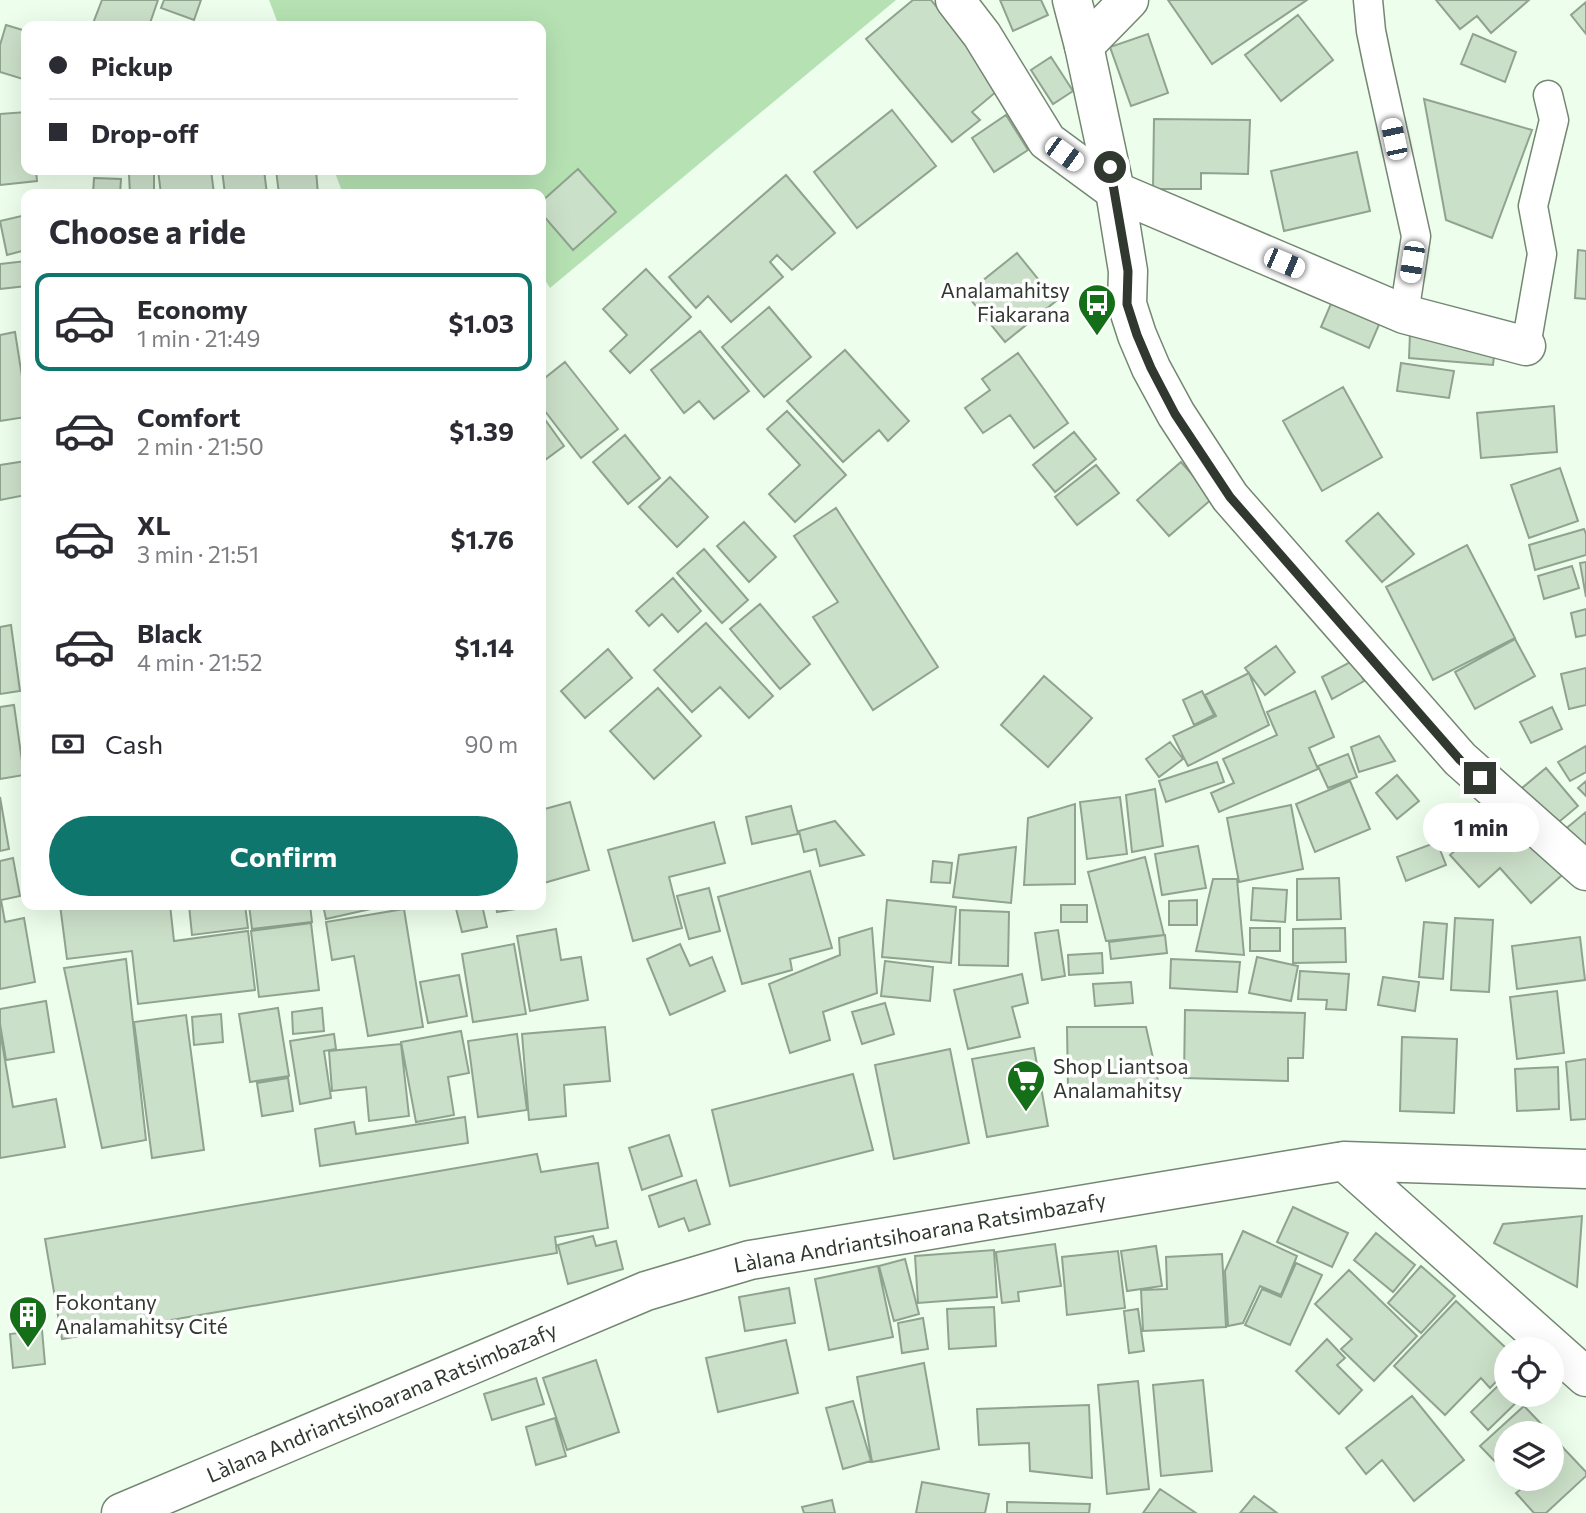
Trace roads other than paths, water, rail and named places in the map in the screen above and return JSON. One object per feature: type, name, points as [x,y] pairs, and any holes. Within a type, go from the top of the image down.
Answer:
[{"type":"main road","points":[[955,0],[982,35],[1047,141],[1115,191],[1404,314],[1526,346]]},
{"type":"main road","points":[[1072,0],[1115,191],[1128,271],[1127,304],[1151,368],[1175,414],[1230,497],[1460,760],[1586,870]]},
{"type":"main road","points":[[1084,46],[1129,0]]},
{"type":"main road","points":[[1344,1161],[1586,1377]]},
{"type":"main road","name":"Làlana Andriantsihoarana Ratsimbazafy","points":[[121,1513],[646,1291],[750,1261],[1344,1161],[1586,1169]]},
{"type":"lane","points":[[1368,0],[1371,31],[1416,236],[1404,314]]},
{"type":"lane","points":[[1526,346],[1542,254],[1533,206],[1554,120],[1548,95]]},
{"type":"place","name":"Analamahitsy Fiakarana","points":[[1097,337]]},
{"type":"place","name":"Shop Liantsoa Analamahitsy","points":[[1026,1113]]},
{"type":"place","name":"Fokontany Analamahitsy Cité","points":[[28,1349]]}]
